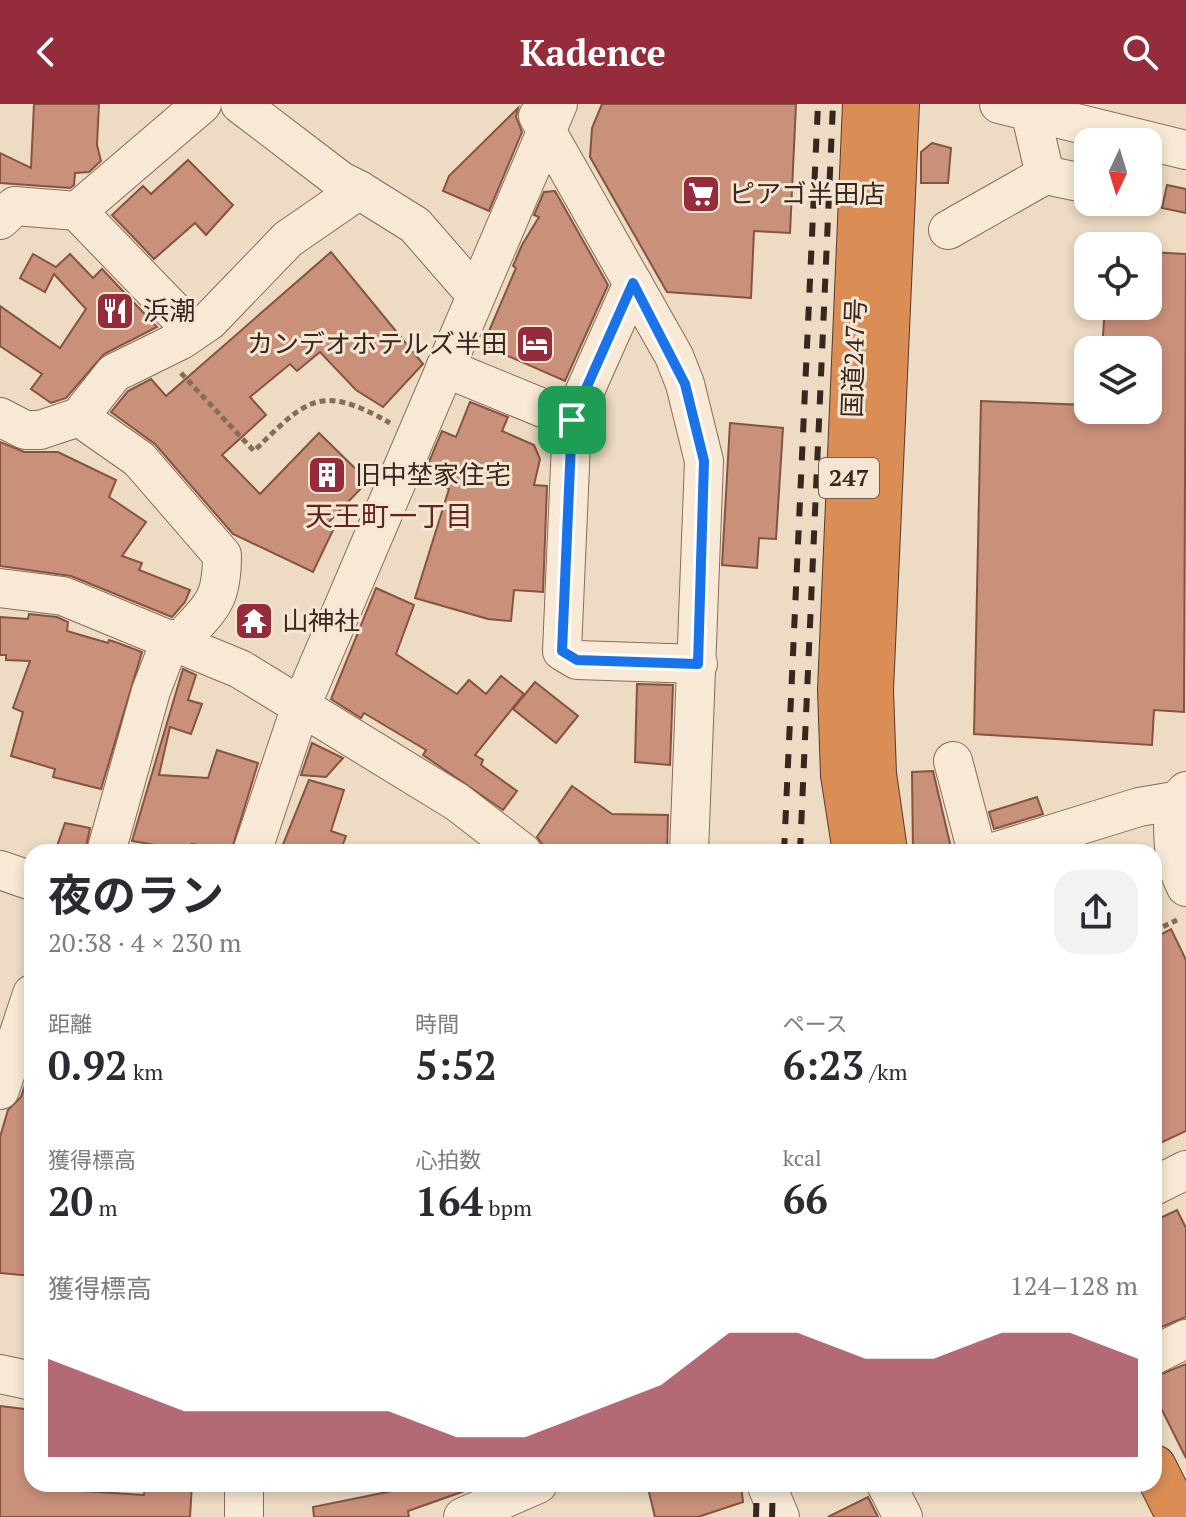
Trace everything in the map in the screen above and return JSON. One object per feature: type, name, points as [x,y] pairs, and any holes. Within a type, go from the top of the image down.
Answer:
[{"type":"highway","name":"国道247号","points":[[854,844],[843,775],[840,690],[865,104]]},
{"type":"highway","name":"国道247号","points":[[884,844],[874,774],[871,690],[897,104]]},
{"type":"highway","points":[[1162,1481],[1182,1516]]},
{"type":"highway","points":[[1134,1492],[1146,1517]]},
{"type":"street","points":[[77,211],[202,104]]},
{"type":"street","points":[[240,104],[341,181],[415,225],[476,295]]},
{"type":"street","points":[[1014,108],[1164,148]]},
{"type":"street","points":[[1014,108],[1043,164],[1074,178]]},
{"type":"street","points":[[545,113],[685,384],[704,461],[689,844]]},
{"type":"street","points":[[255,844],[301,706],[476,295],[545,113]]},
{"type":"street","points":[[949,217],[1043,164]]},
{"type":"street","points":[[0,417],[25,430],[40,430],[79,417],[114,373],[160,351],[209,321],[288,239],[359,190]]},
{"type":"street","points":[[0,220],[15,206],[77,211],[193,331]]},
{"type":"street","points":[[633,283],[572,420],[562,651],[577,660],[698,664]]},
{"type":"street","points":[[445,368],[572,420]]},
{"type":"street","points":[[79,417],[139,459],[222,555],[222,586],[217,599],[175,640],[151,691],[108,844]]},
{"type":"street","points":[[0,588],[63,596],[240,669],[457,802],[512,844]]},
{"type":"street","points":[[953,761],[975,844]]},
{"type":"street","points":[[1020,844],[1139,807],[1181,814],[1178,872],[1181,903]]},
{"type":"street","points":[[0,870],[24,878]]},
{"type":"street","points":[[0,1090],[24,1018]]},
{"type":"street","points":[[1162,1182],[1186,1170]]},
{"type":"street","points":[[1162,1351],[1186,1339]]},
{"type":"street","points":[[0,1374],[24,1379]]},
{"type":"street","points":[[244,1492],[244,1517]]},
{"type":"street","points":[[483,1513],[523,1492]]},
{"type":"street","points":[[769,1492],[780,1517]]},
{"type":"street","points":[[890,1492],[903,1517]]},
{"type":"path","points":[[160,351],[254,451],[298,408],[325,399],[358,405],[415,437]]},
{"type":"path","points":[[1162,923],[1181,903]]},
{"type":"building","points":[[34,104],[99,104],[97,145],[101,161],[89,172],[75,173],[74,185],[70,188],[0,183],[0,153],[31,168]]},
{"type":"building","name":"ピアゴ半田店","points":[[602,104],[796,104],[790,233],[754,231],[751,298],[667,292],[590,157],[592,128]]},
{"type":"building","points":[[518,108],[516,117],[522,132],[489,211],[443,191],[449,176]]},
{"type":"building","points":[[932,143],[951,148],[948,183],[921,183],[921,152]]},
{"type":"building","points":[[188,160],[233,205],[206,235],[195,223],[154,259],[112,215],[143,186],[151,194]]},
{"type":"building","points":[[1167,185],[1186,189],[1186,213],[1162,208]]},
{"type":"building","points":[[555,191],[608,285],[565,381],[483,345],[516,268],[513,266],[522,245],[539,217],[534,215],[544,192]]},
{"type":"building","points":[[331,252],[423,364],[383,407],[356,390],[320,352],[297,371],[290,364],[250,397],[266,415],[222,455],[260,494],[319,433],[368,481],[326,525],[334,528],[313,572],[233,534],[155,444],[111,412],[128,391],[151,379],[166,396]]},
{"type":"building","points":[[1162,253],[1186,254],[1184,712],[1154,710],[1152,745],[974,734],[981,401],[1074,404],[1074,424],[1162,424],[1162,336],[1103,336],[1104,320],[1162,320]]},
{"type":"building","points":[[33,254],[56,267],[70,254],[93,278],[102,269],[157,327],[104,354],[66,398],[51,403],[31,389],[42,374],[0,346],[0,306],[60,348],[86,309],[54,274],[45,292],[20,278]]},
{"type":"building","points":[[470,402],[508,417],[502,431],[534,445],[540,459],[534,485],[547,486],[543,592],[514,590],[511,621],[488,619],[415,598],[449,489],[423,476],[442,431],[456,437]]},
{"type":"building","points":[[730,423],[783,428],[776,539],[759,538],[757,568],[722,565]]},
{"type":"building","points":[[0,442],[24,452],[58,452],[116,480],[109,497],[146,522],[122,556],[142,563],[139,570],[190,590],[185,602],[172,617],[71,576],[0,566]]},
{"type":"building","points":[[376,588],[414,605],[396,654],[457,694],[469,680],[486,694],[501,676],[524,694],[475,755],[483,760],[481,765],[517,791],[503,810],[423,755],[426,750],[364,713],[361,718],[331,699]]},
{"type":"building","points":[[29,614],[57,617],[68,622],[67,631],[108,643],[109,640],[142,652],[101,789],[53,777],[55,769],[11,756],[23,712],[13,708],[30,661],[6,660],[6,655],[0,655],[0,617],[28,619]]},
{"type":"building","points":[[183,669],[196,675],[188,700],[202,704],[191,734],[170,727],[159,775],[208,778],[217,750],[258,763],[233,844],[150,844],[132,841]]},
{"type":"building","points":[[535,682],[578,716],[556,743],[513,709]]},
{"type":"building","points":[[637,684],[673,685],[670,765],[635,762]]},
{"type":"building","points":[[312,743],[343,758],[326,777],[301,775]]},
{"type":"building","points":[[933,771],[950,844],[913,844],[912,772]]},
{"type":"building","points":[[309,780],[344,790],[331,831],[346,836],[343,844],[283,844]]},
{"type":"building","points":[[572,786],[612,814],[668,815],[667,844],[542,844],[537,837]]},
{"type":"building","points":[[1037,797],[1043,814],[994,829],[989,812]]},
{"type":"building","points":[[65,823],[90,828],[87,844],[58,844]]},
{"type":"building","points":[[1171,929],[1186,960],[1186,1131],[1162,1142],[1162,934]]},
{"type":"building","points":[[24,1088],[24,1275],[0,1273],[0,1137],[8,1110],[21,1097]]},
{"type":"building","points":[[1177,1210],[1186,1228],[1186,1317],[1162,1327],[1162,1217]]},
{"type":"building","points":[[1186,1364],[1186,1458],[1162,1410],[1162,1374]]},
{"type":"building","points":[[0,1406],[24,1409],[24,1492],[144,1495],[144,1492],[192,1492],[190,1517],[0,1517]]},
{"type":"building","points":[[387,1492],[462,1492],[408,1511],[409,1517],[314,1517],[313,1507]]},
{"type":"building","points":[[649,1492],[742,1492],[743,1502],[698,1517],[655,1517]]},
{"type":"building","points":[[868,1497],[878,1517],[828,1517]]},
{"type":"railway","points":[[784,844],[818,104]]},
{"type":"railway","points":[[800,844],[833,104]]},
{"type":"railway","points":[[756,1517],[757,1492]]},
{"type":"railway","points":[[772,1517],[773,1492]]},
{"type":"place","name":"ピアゴ半田店","points":[[701,194]]},
{"type":"place","name":"浜潮","points":[[115,311]]},
{"type":"place","name":"カンデオホテルズ半田","points":[[535,344]]},
{"type":"place","name":"旧中埜家住宅","points":[[327,475]]},
{"type":"place","name":"山神社","points":[[254,621]]},
{"type":"district","name":"天王町一丁目","points":[[389,516]]},
{"type":"route","points":[[633,283],[674,356],[685,384],[704,461],[698,664],[577,660],[562,651],[572,420],[633,283]]}]
